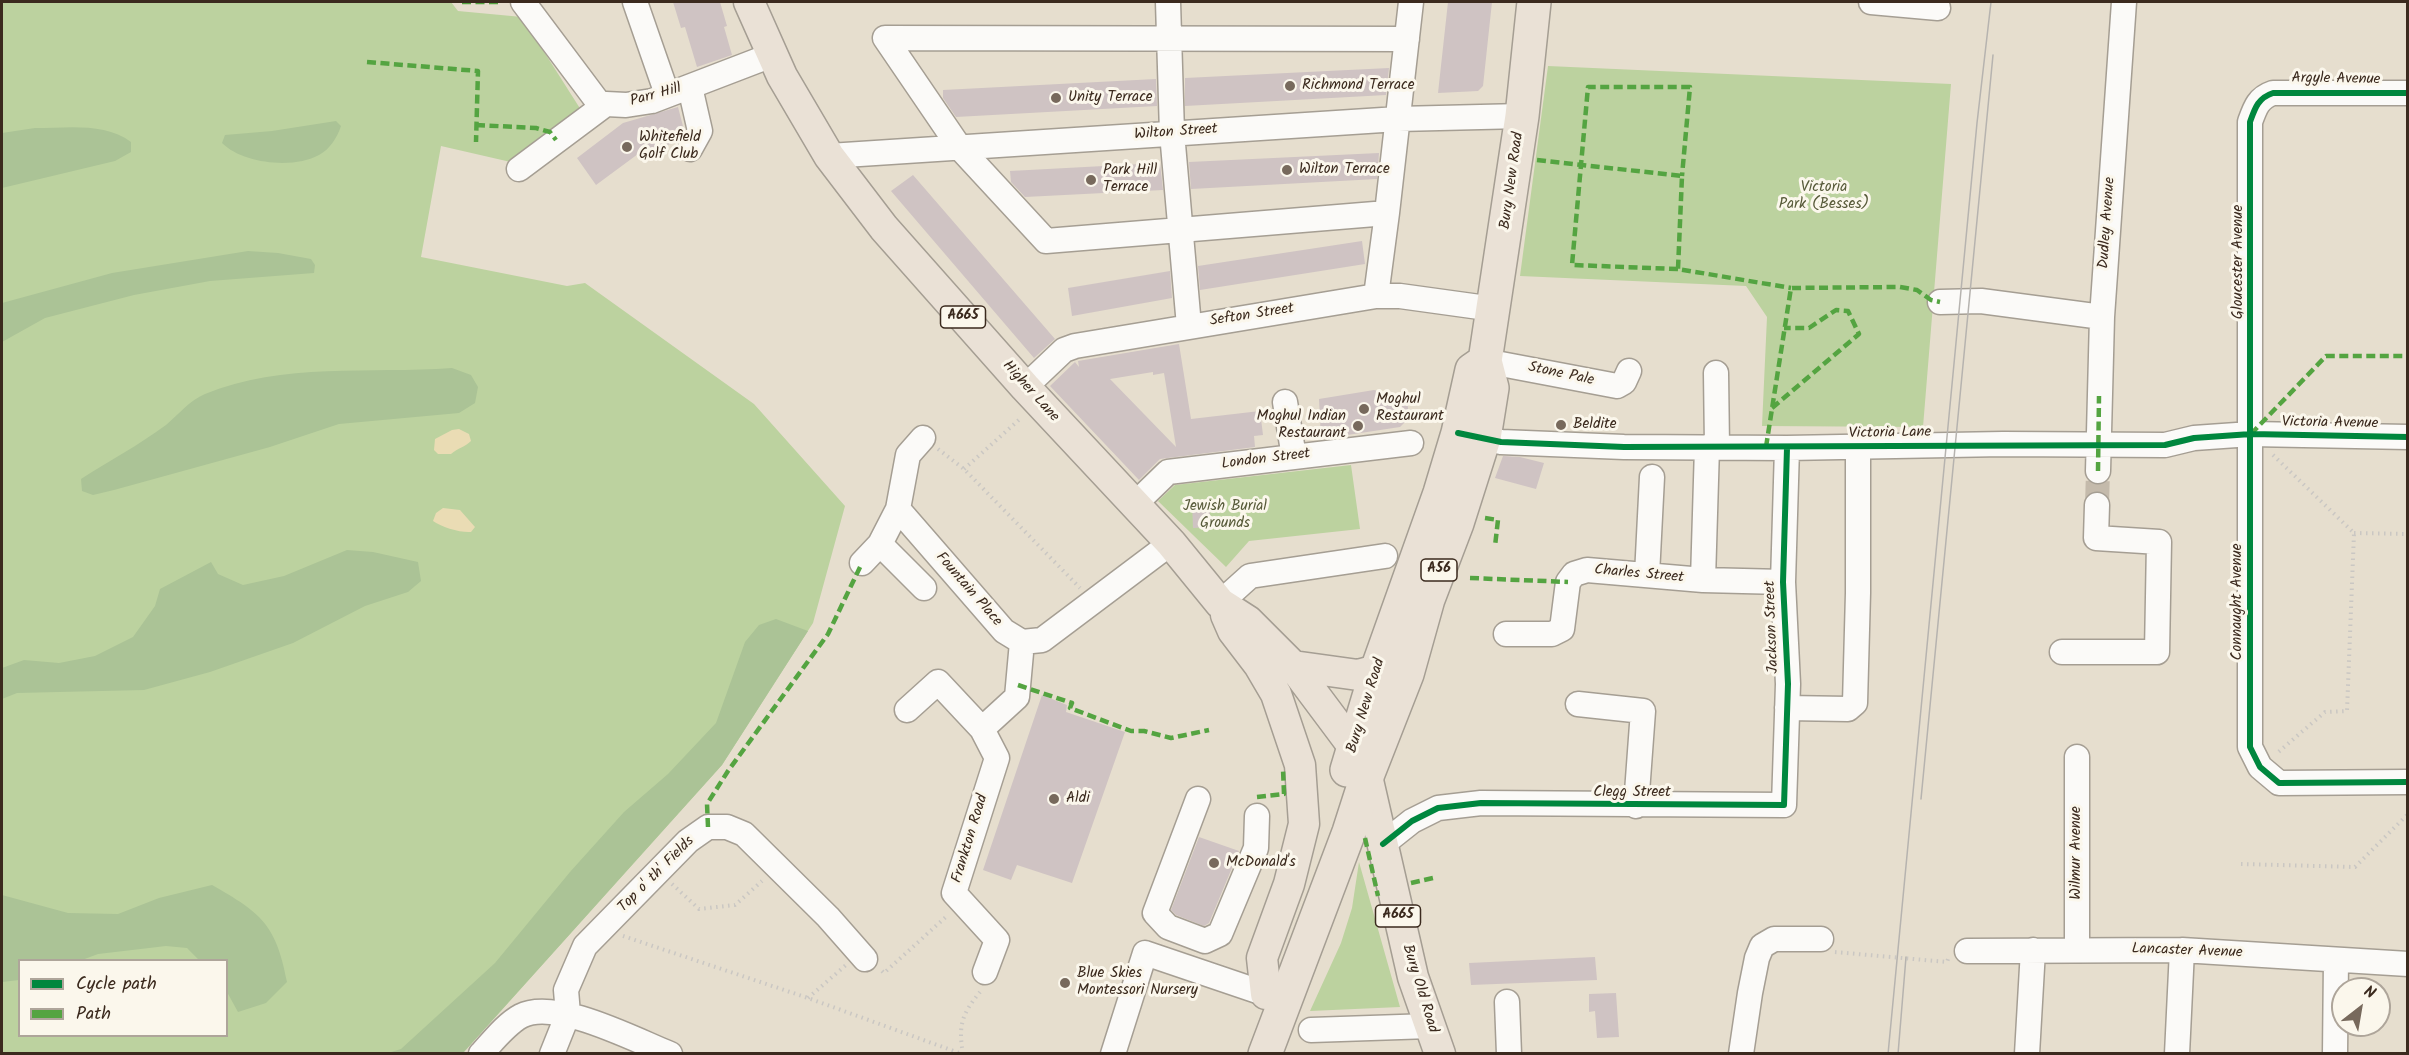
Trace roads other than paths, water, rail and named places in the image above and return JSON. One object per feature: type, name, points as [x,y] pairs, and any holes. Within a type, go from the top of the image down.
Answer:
[{"type":"highway","name":"Bury New Road","points":[[1265,1053],[1349,832],[1377,670],[1440,493],[1471,436],[1492,388],[1485,360],[1522,116],[1534,2]]},
{"type":"highway","name":"Bury New Road","points":[[1242,1053],[1361,763],[1407,674],[1428,599],[1457,523],[1471,436]]},
{"type":"main road","name":"Higher Lane","points":[[749,2],[782,76],[829,156],[884,228],[1025,400],[1135,504],[1221,603],[1248,621],[1293,666],[1361,763]]},
{"type":"main road","points":[[1221,603],[1233,631],[1259,665],[1276,694],[1300,765],[1304,824],[1289,884],[1262,958],[1266,994]]},
{"type":"main road","points":[[1293,666],[1358,675],[1377,670]]},
{"type":"main road","name":"Bury Old Road","points":[[1361,763],[1383,844],[1413,978],[1435,1040]]},
{"type":"street","points":[[519,169],[601,106],[523,2]]},
{"type":"street","points":[[635,2],[700,131],[690,149]]},
{"type":"street","points":[[1168,2],[1172,134],[1189,326]]},
{"type":"street","points":[[1376,296],[1411,2]]},
{"type":"street","points":[[1871,2],[1938,8]]},
{"type":"street","name":"Dudley Avenue","points":[[2098,471],[2102,317],[2124,2]]},
{"type":"street","points":[[1387,213],[1046,241],[960,148],[885,38],[1407,39]]},
{"type":"street","name":"Parr Hill","points":[[601,106],[652,101],[772,55]]},
{"type":"street","name":"Argyle Avenue","points":[[2265,96],[2283,91],[2408,93]]},
{"type":"street","name":"Gloucester Avenue","points":[[2251,434],[2250,122],[2255,106],[2265,96]]},
{"type":"street","name":"Wilton Street","points":[[829,156],[1398,119],[1522,116]]},
{"type":"street","name":"Sefton Street","points":[[1025,400],[1064,351],[1075,346],[1376,296],[1400,296],[1494,309]]},
{"type":"street","points":[[1940,302],[1981,301],[2102,317]]},
{"type":"street","name":"Stone Pale","points":[[1485,360],[1617,386],[1624,382],[1629,371]]},
{"type":"street","points":[[1703,580],[1716,373]]},
{"type":"street","points":[[1285,402],[1294,457]]},
{"type":"street","name":"Victoria Avenue","points":[[2251,434],[2408,437]]},
{"type":"street","name":"Victoria Lane","points":[[1471,436],[1501,442],[1624,447],[1787,448],[2165,445],[2194,438],[2251,434]]},
{"type":"street","name":"Connaught Avenue","points":[[2251,434],[2250,747],[2260,767],[2279,783],[2408,782]]},
{"type":"street","points":[[862,563],[880,544],[898,509],[908,455],[923,438]]},
{"type":"street","name":"London Street","points":[[1135,504],[1168,472],[1294,457],[1388,455],[1411,443]]},
{"type":"street","points":[[1787,708],[1848,709],[1855,703],[1858,447]]},
{"type":"street","name":"Jackson Street","points":[[1784,805],[1787,708],[1783,582],[1787,448]]},
{"type":"street","points":[[1647,575],[1652,477]]},
{"type":"street","points":[[2062,652],[2157,652],[2159,542],[2096,538],[2097,505]]},
{"type":"street","name":"Fountain Place","points":[[898,509],[1004,632],[1022,642]]},
{"type":"street","points":[[982,729],[1017,697],[1022,642],[1042,640],[1171,543]]},
{"type":"street","points":[[880,544],[924,588]]},
{"type":"street","points":[[1221,603],[1250,576],[1385,556]]},
{"type":"street","name":"Charles Street","points":[[1506,633],[1552,634],[1562,629],[1568,582],[1574,574],[1587,570],[1703,580],[1783,582]]},
{"type":"street","name":"Frankton Road","points":[[907,710],[938,682],[982,729],[997,758],[954,893],[997,940],[985,972]]},
{"type":"street","points":[[1578,704],[1643,711],[1636,806]]},
{"type":"street","name":"Wilmur Avenue","points":[[2077,757],[2077,949]]},
{"type":"street","points":[[1198,799],[1155,913],[1168,927],[1205,941],[1220,934],[1239,889],[1256,848],[1257,816]]},
{"type":"street","name":"Clegg Street","points":[[1383,844],[1412,821],[1438,808],[1481,803],[1636,806],[1784,805]]},
{"type":"street","name":"Top o' th' Fields","points":[[568,1014],[566,990],[585,946],[688,841],[708,827],[728,827],[744,834],[828,917],[862,956]]},
{"type":"street","points":[[1741,1053],[1750,993],[1757,958],[1762,946],[1774,939],[1826,946]]},
{"type":"street","points":[[2027,1053],[2033,950]]},
{"type":"street","points":[[2177,1053],[2182,950]]},
{"type":"street","name":"Lancaster Avenue","points":[[1967,951],[2182,950],[2408,964]]},
{"type":"street","points":[[1113,1053],[1145,953],[1266,994]]},
{"type":"street","points":[[2335,1053],[2336,960]]},
{"type":"street","points":[[1507,1002],[1509,1053]]},
{"type":"street","points":[[481,1053],[521,1016],[550,1010],[568,1014],[670,1053]]},
{"type":"street","points":[[552,1053],[568,1014]]},
{"type":"street","points":[[1311,1030],[1435,1040]]},
{"type":"tunnel","points":[[2097,505],[2098,471]]},
{"type":"tram line","points":[[1888,1054],[1977,123],[1991,2]]},
{"type":"tram line","points":[[1921,799],[1993,55]]},
{"type":"tram line","points":[[1898,1054],[1906,957]]},
{"type":"place","name":"Richmond Terrace","points":[[1290,86]]},
{"type":"place","name":"Unity Terrace","points":[[1056,98]]},
{"type":"place","name":"Whitefield Golf Club","points":[[627,147]]},
{"type":"place","name":"Wilton Terrace","points":[[1287,170]]},
{"type":"place","name":"Park Hill Terrace","points":[[1091,180]]},
{"type":"place","name":"Moghul Restaurant","points":[[1364,409]]},
{"type":"place","name":"Beldite","points":[[1561,425]]},
{"type":"place","name":"Moghul Indian Restaurant","points":[[1358,426]]},
{"type":"place","name":"Aldi","points":[[1054,799]]},
{"type":"place","name":"McDonald's","points":[[1214,863]]},
{"type":"place","name":"Blue Skies Montessori Nursery","points":[[1065,983]]},
{"type":"park label","name":"Victoria Park (Besses)","points":[[1824,196]]},
{"type":"park label","name":"Jewish Burial Grounds","points":[[1225,516]]}]
